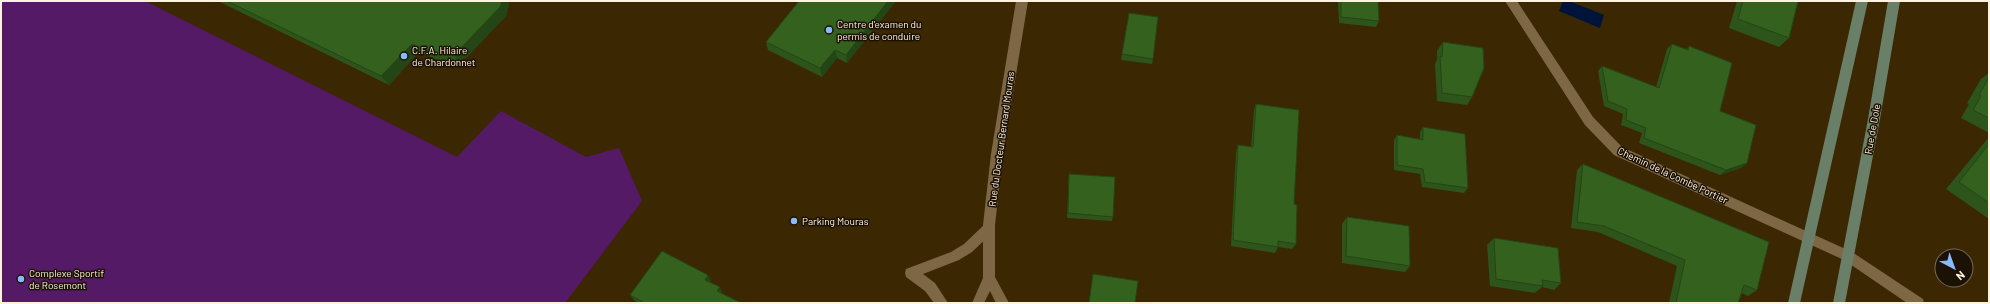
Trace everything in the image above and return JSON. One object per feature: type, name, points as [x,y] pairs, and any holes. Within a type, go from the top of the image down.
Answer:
[{"type":"main road","points":[[1794,303],[1862,1]]},
{"type":"main road","name":"Rue de Dole","points":[[1839,303],[1894,1]]},
{"type":"street","name":"Rue du Docteur Bernard Mouras","points":[[978,303],[989,278],[989,228],[997,154],[1022,1]]},
{"type":"street","name":"Chemin de la Combe Portier","points":[[1511,1],[1589,121],[1618,151],[1808,237]]},
{"type":"street","points":[[942,303],[930,287],[911,273],[955,256],[968,248],[989,228]]},
{"type":"street","points":[[1808,237],[1848,256],[1918,303]]},
{"type":"street","name":"Rue du Docteur Bernard Mouras","points":[[989,278],[1003,303]]},
{"type":"shaded area","points":[[1,1],[145,1],[457,157],[501,111],[586,157],[619,148],[642,201],[565,303],[1,303]]},
{"type":"water","points":[[1563,1],[1569,1],[1604,15],[1600,28],[1559,11]]},
{"type":"building","points":[[227,1],[502,1],[500,7],[461,48],[453,53],[439,55],[412,44],[381,76]]},
{"type":"building","name":"Centre d'examen du permis de conduire","points":[[799,1],[888,1],[846,55],[835,50],[820,68],[766,42]]},
{"type":"building","points":[[1341,1],[1378,1],[1379,21],[1341,17]]},
{"type":"building","points":[[1743,1],[1798,1],[1789,38],[1738,19]]},
{"type":"building","points":[[1129,13],[1158,17],[1153,59],[1122,54]]},
{"type":"building","points":[[1443,42],[1483,48],[1484,68],[1472,97],[1442,93],[1440,56],[1442,57]]},
{"type":"building","points":[[1672,44],[1688,50],[1689,46],[1732,63],[1720,111],[1756,125],[1747,163],[1726,170],[1644,138],[1646,128],[1626,120],[1627,109],[1608,101],[1602,66],[1659,88]]},
{"type":"building","points":[[1989,77],[1989,118],[1973,110]]},
{"type":"building","points":[[1256,104],[1299,110],[1294,204],[1297,205],[1296,244],[1278,241],[1278,247],[1233,240],[1238,145],[1253,147]]},
{"type":"building","points":[[1423,127],[1465,134],[1468,188],[1425,182],[1423,169],[1397,165],[1397,135],[1423,140]]},
{"type":"building","points":[[1989,144],[1989,203],[1959,182]]},
{"type":"building","points":[[1583,164],[1769,242],[1757,290],[1744,285],[1738,303],[1676,303],[1685,260],[1604,226],[1577,222]]},
{"type":"building","points":[[1069,174],[1115,177],[1113,217],[1068,213]]},
{"type":"building","points":[[1347,217],[1409,226],[1410,266],[1346,256]]},
{"type":"building","points":[[1494,238],[1558,248],[1561,283],[1542,280],[1543,286],[1496,279]]},
{"type":"building","points":[[662,251],[708,275],[705,280],[720,287],[717,291],[741,303],[645,303],[630,295]]},
{"type":"building","points":[[1093,274],[1138,281],[1135,303],[1089,303]]},
{"type":"place","name":"Centre d'examen du permis de conduire","points":[[829,30]]},
{"type":"place","name":"C.F.A. Hilaire de Chardonnet","points":[[404,56]]},
{"type":"place","name":"Parking Mouras","points":[[794,221]]},
{"type":"place","name":"Complexe Sportif de Rosemont","points":[[21,279]]}]
